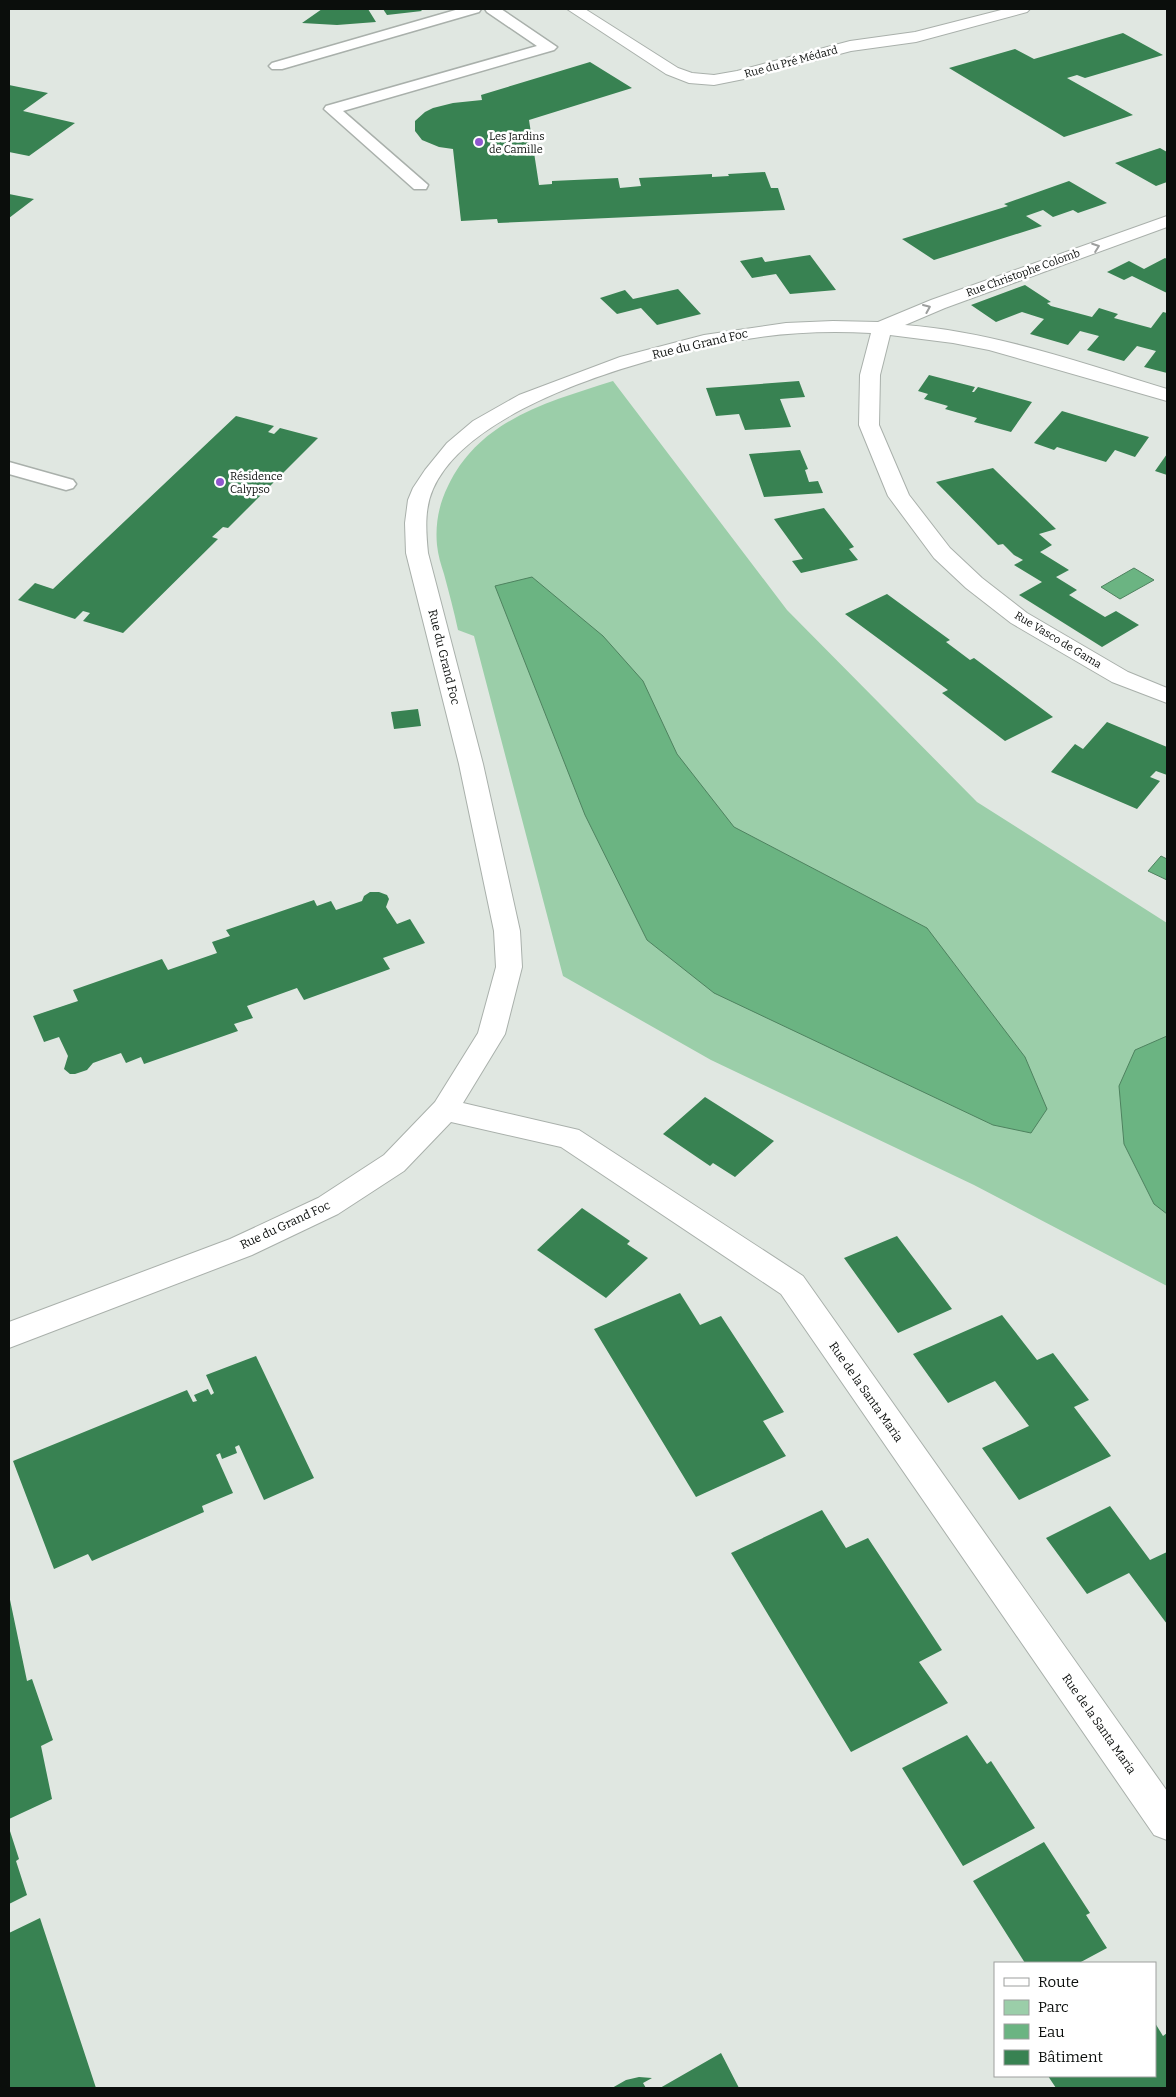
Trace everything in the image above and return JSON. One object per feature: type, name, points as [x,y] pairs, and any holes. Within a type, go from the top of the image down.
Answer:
[{"type":"street","name":"Rue du Pré Médard","points":[[575,9],[672,71],[689,78],[714,80],[738,76],[850,46],[916,37],[1022,9]]},
{"type":"street","name":"Rue Christophe Colomb","points":[[882,328],[938,304],[1167,222]]},
{"type":"street","name":"Rue du Grand Foc","points":[[9,1334],[241,1247],[328,1206],[394,1163],[445,1110],[491,1034],[509,967],[508,931],[471,764],[417,553],[414,521],[421,491],[437,467],[457,444],[482,424],[515,404],[576,379],[656,354],[711,340],[744,334],[800,328],[882,328],[963,339],[1051,361],[1167,395]]},
{"type":"street","name":"Rue Vasco de Gama","points":[[882,328],[870,375],[869,425],[899,496],[942,554],[974,583],[1018,618],[1120,677],[1167,696]]},
{"type":"street","name":"Rue de la Santa Maria","points":[[445,1110],[569,1138],[792,1285],[1167,1822]]},
{"type":"lane","points":[[277,66],[474,9]]},
{"type":"lane","points":[[420,185],[332,109],[549,47],[492,9]]},
{"type":"lane","points":[[9,468],[66,484]]},
{"type":"green space","points":[[613,381],[787,610],[977,802],[1167,923],[1167,1286],[974,1185],[711,1060],[563,976],[474,636],[458,630],[438,552],[437,522],[440,507],[448,486],[462,463],[478,444],[518,416],[564,397]]},
{"type":"water","points":[[1134,568],[1154,580],[1120,599],[1101,587]]},
{"type":"water","points":[[532,577],[603,636],[643,681],[677,754],[734,827],[927,928],[1025,1057],[1047,1109],[1031,1133],[993,1125],[714,993],[647,940],[585,815],[495,586]]},
{"type":"water","points":[[1161,856],[1167,859],[1167,880],[1148,871]]},
{"type":"water","points":[[1167,1036],[1167,1214],[1154,1204],[1124,1144],[1119,1086],[1135,1050]]},
{"type":"building","points":[[322,9],[368,9],[376,22],[337,25],[302,23]]},
{"type":"building","points":[[383,9],[420,9],[422,11],[387,15]]},
{"type":"building","points":[[1123,33],[1163,55],[1085,78],[1077,75],[1067,78],[1133,115],[1064,137],[949,68],[1015,49],[1034,59]]},
{"type":"building","name":"Les Jardins de Camille","points":[[590,62],[632,88],[529,120],[539,185],[552,184],[552,181],[618,178],[620,188],[641,186],[639,178],[712,174],[712,177],[765,172],[771,188],[778,188],[785,210],[498,223],[497,219],[461,221],[453,149],[439,147],[422,140],[415,131],[415,121],[433,108],[453,103],[482,100],[481,95]]},
{"type":"building","points":[[9,85],[48,93],[23,111],[75,123],[29,156],[9,152]]},
{"type":"building","points":[[1160,148],[1167,152],[1167,182],[1156,186],[1115,163]]},
{"type":"building","points":[[1069,181],[1107,203],[1078,213],[1073,210],[1053,217],[1043,210],[1026,216],[1042,226],[934,260],[902,239],[1008,206],[1004,204]]},
{"type":"building","points":[[9,194],[34,199],[9,218]]},
{"type":"building","points":[[810,255],[836,290],[790,294],[776,274],[752,278],[740,261],[762,257],[765,262]]},
{"type":"building","points":[[1165,258],[1167,259],[1167,293],[1132,276],[1124,280],[1107,272],[1129,261],[1144,269]]},
{"type":"building","points":[[1025,285],[1051,302],[1047,303],[1051,306],[1092,317],[1099,308],[1118,314],[1114,318],[1151,328],[1163,312],[1167,313],[1167,373],[1144,367],[1156,351],[1137,346],[1124,361],[1087,350],[1099,336],[1080,331],[1068,345],[1030,334],[1044,319],[1022,312],[996,322],[971,305]]},
{"type":"building","points":[[678,289],[701,314],[657,325],[641,308],[617,314],[600,298],[625,290],[633,299]]},
{"type":"building","points":[[929,375],[975,387],[972,392],[978,387],[1032,402],[1011,432],[974,422],[977,418],[945,409],[948,406],[924,399],[928,394],[918,391]]},
{"type":"building","points":[[799,381],[805,397],[780,399],[791,427],[745,430],[739,414],[716,416],[706,388]]},
{"type":"building","points":[[1062,411],[1149,437],[1135,457],[1115,450],[1106,462],[1057,447],[1054,450],[1034,443]]},
{"type":"building","name":"Résidence Calypso","points":[[236,416],[274,426],[268,432],[274,434],[280,428],[318,438],[228,528],[223,527],[212,537],[218,539],[123,633],[83,621],[90,613],[83,611],[75,619],[18,600],[35,583],[53,589]]},
{"type":"building","points":[[800,450],[808,469],[805,470],[809,482],[818,481],[823,493],[764,497],[749,454]]},
{"type":"building","points":[[1167,454],[1167,475],[1155,471]]},
{"type":"building","points":[[993,468],[1056,529],[1039,534],[1052,545],[1040,552],[1069,570],[1056,577],[1077,590],[1069,595],[1105,617],[1116,611],[1139,625],[1102,647],[1019,595],[1042,582],[1014,565],[1023,560],[1014,555],[1003,544],[998,545],[936,482]]},
{"type":"building","points":[[824,508],[854,547],[849,549],[858,560],[801,573],[792,561],[803,559],[774,519]]},
{"type":"building","points":[[887,594],[950,640],[946,642],[970,660],[974,658],[1053,717],[1005,741],[942,693],[948,690],[845,614]]},
{"type":"building","points":[[418,709],[421,726],[394,729],[391,712]]},
{"type":"building","points":[[1107,722],[1167,747],[1167,775],[1156,771],[1150,777],[1160,781],[1137,809],[1051,772],[1075,744],[1083,749]]},
{"type":"building","points":[[370,892],[379,892],[387,895],[389,899],[386,907],[397,924],[410,919],[425,943],[383,958],[390,969],[304,1000],[297,988],[247,1006],[253,1018],[234,1024],[238,1031],[144,1064],[141,1057],[126,1063],[121,1053],[93,1063],[87,1070],[70,1074],[64,1069],[68,1056],[59,1037],[44,1042],[33,1016],[78,1001],[73,990],[162,959],[168,970],[217,953],[212,942],[230,936],[226,930],[314,900],[317,906],[331,901],[336,910],[362,901],[364,896]]},
{"type":"building","points":[[705,1097],[774,1141],[735,1177],[713,1163],[710,1166],[663,1134]]},
{"type":"building","points":[[582,1208],[630,1241],[627,1244],[648,1258],[606,1298],[537,1250]]},
{"type":"building","points":[[897,1236],[952,1309],[898,1333],[844,1258]]},
{"type":"building","points":[[680,1293],[700,1325],[721,1316],[784,1412],[763,1421],[786,1456],[696,1497],[594,1329]]},
{"type":"building","points":[[1002,1315],[1037,1360],[1053,1353],[1089,1400],[1074,1407],[1111,1456],[1019,1500],[982,1448],[1029,1426],[995,1381],[948,1403],[913,1354]]},
{"type":"building","points":[[256,1356],[314,1478],[264,1500],[239,1445],[235,1447],[237,1453],[222,1459],[220,1453],[216,1455],[233,1493],[202,1506],[204,1512],[92,1561],[88,1554],[54,1569],[13,1461],[187,1390],[193,1402],[197,1401],[194,1395],[208,1389],[211,1395],[214,1393],[206,1375]]},
{"type":"building","points":[[1110,1506],[1150,1560],[1167,1552],[1167,1624],[1129,1573],[1087,1594],[1046,1538]]},
{"type":"building","points":[[822,1510],[846,1548],[868,1538],[942,1650],[919,1662],[948,1703],[851,1752],[731,1553]]},
{"type":"building","points":[[9,1595],[27,1681],[32,1679],[53,1740],[41,1746],[52,1799],[9,1819]]},
{"type":"building","points":[[967,1735],[987,1764],[991,1761],[1035,1828],[963,1866],[902,1768]]},
{"type":"building","points":[[9,1828],[19,1859],[16,1861],[27,1895],[9,1904]]},
{"type":"building","points":[[1044,1842],[1090,1913],[1086,1915],[1107,1948],[1081,1962],[1024,1962],[973,1881]]},
{"type":"building","points":[[40,1918],[96,2088],[9,2088],[9,1933]]},
{"type":"building","points":[[1156,2025],[1163,2036],[1167,2033],[1167,2088],[1056,2088],[1049,2077],[1156,2077]]},
{"type":"building","points":[[721,2053],[739,2088],[660,2088]]},
{"type":"building","points":[[639,2077],[652,2078],[643,2083],[646,2088],[612,2088],[626,2080]]},
{"type":"place","name":"Les Jardins de Camille","points":[[479,142]]},
{"type":"place","name":"Résidence Calypso","points":[[220,482]]}]
